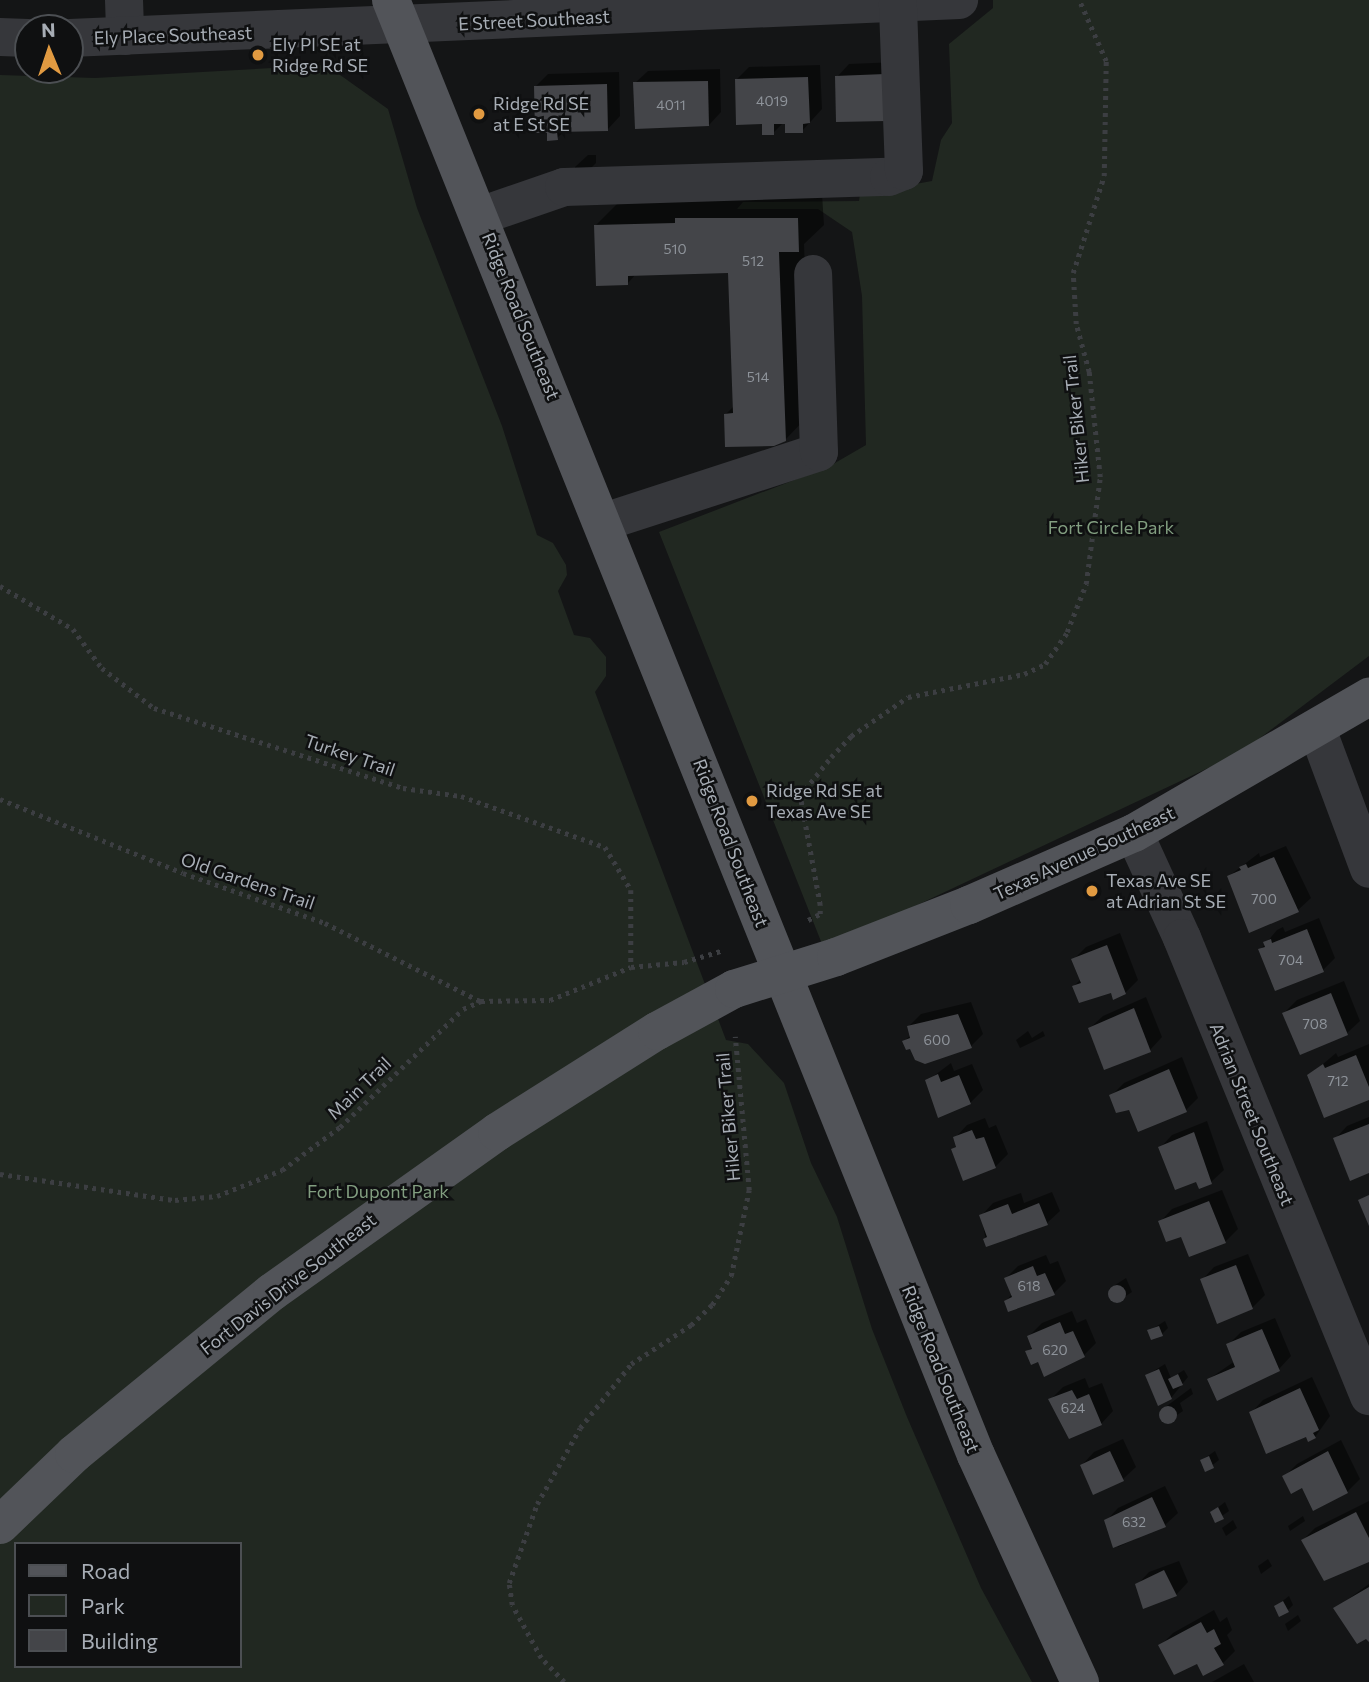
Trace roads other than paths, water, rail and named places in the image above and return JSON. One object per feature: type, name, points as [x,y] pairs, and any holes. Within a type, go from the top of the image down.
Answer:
[{"type":"main road","name":"Ridge Road Southeast","points":[[397,13],[604,522],[976,1455],[1080,1682]]},
{"type":"main road","name":"Texas Avenue Southeast","points":[[782,974],[998,894],[1134,833],[1369,697]]},
{"type":"main road","name":"Fort Davis Drive Southeast","points":[[0,1525],[74,1454],[272,1292],[363,1225],[657,1031],[734,989],[782,974]]},
{"type":"street","name":"E Street Southeast","points":[[397,13],[898,4],[959,0]]},
{"type":"street","points":[[480,216],[564,187],[889,177],[904,171],[898,4]]},
{"type":"street","name":"Ely Place Southeast","points":[[84,33],[125,18],[397,13]]},
{"type":"street","points":[[604,522],[819,452],[813,274]]},
{"type":"street","points":[[1317,729],[1369,869]]},
{"type":"street","name":"Adrian Street Southeast","points":[[1134,833],[1174,919],[1369,1396]]},
{"type":"place","name":"Ely Pl SE at Ridge Rd SE","points":[[258,55]]},
{"type":"place","name":"Ridge Rd SE at E St SE","points":[[479,114]]},
{"type":"place","name":"Ridge Rd SE at Texas Ave SE","points":[[752,801]]},
{"type":"place","name":"Texas Ave SE at Adrian St SE","points":[[1092,891]]},
{"type":"park label","name":"Fort Circle Park","points":[[1111,527]]},
{"type":"park label","name":"Fort Dupont Park","points":[[378,1191]]}]
